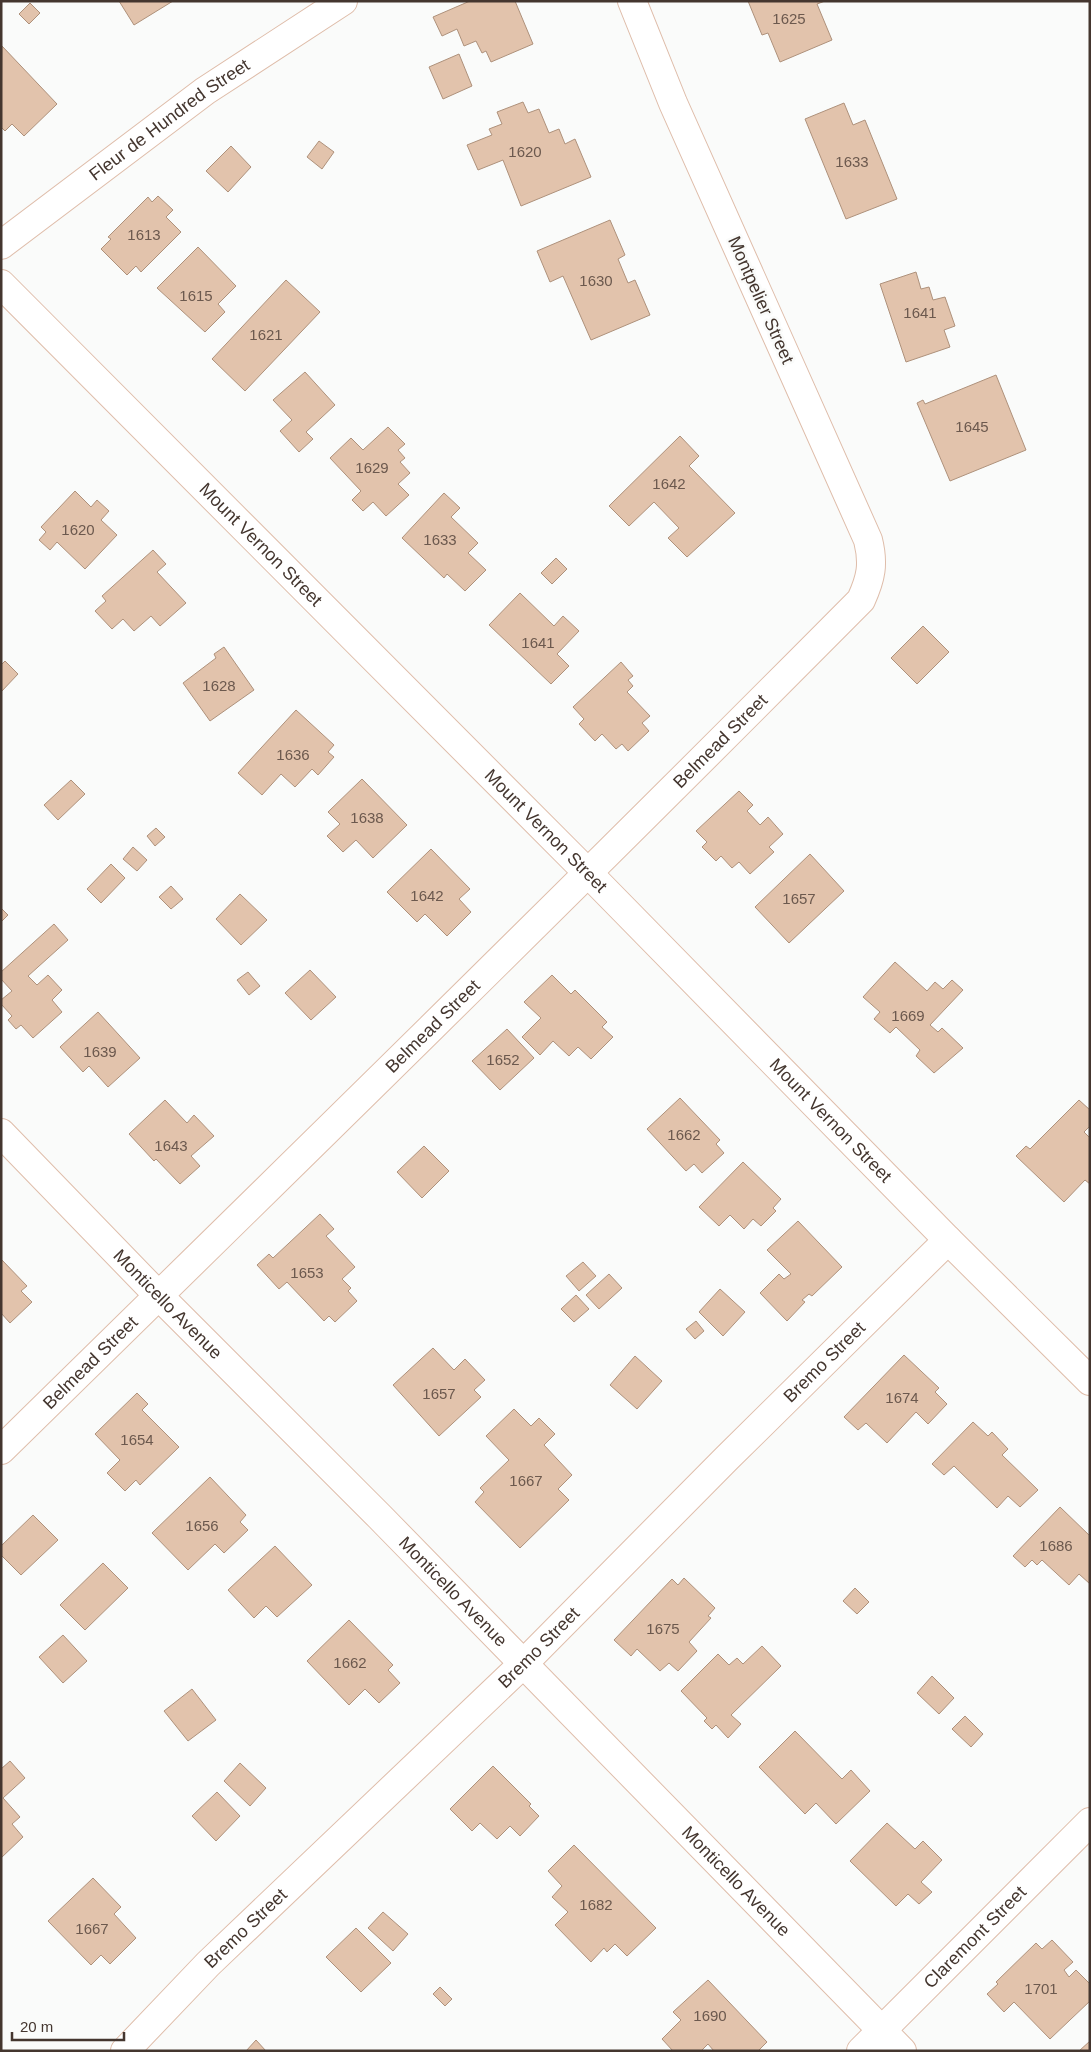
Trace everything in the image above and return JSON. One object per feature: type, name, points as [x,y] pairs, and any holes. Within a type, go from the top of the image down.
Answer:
[{"type":"street","name":"Fleur de Hundred Street","points":[[1,245],[205,91],[343,1]]},
{"type":"street","name":"Montpelier Street","points":[[632,1],[673,103],[868,540],[872,554],[871,578],[861,600]]},
{"type":"street","name":"Mount Vernon Street","points":[[1,284],[587,872],[948,1240],[1090,1381]]},
{"type":"street","name":"Belmead Street","points":[[1,1450],[273,1185],[587,872],[664,799],[861,600]]},
{"type":"street","name":"Monticello Avenue","points":[[1,1133],[159,1296],[524,1663],[902,2051]]},
{"type":"street","name":"Bremo Street","points":[[125,2051],[208,1964],[524,1663],[727,1458],[948,1240]]},
{"type":"street","name":"Claremont Street","points":[[860,2051],[1090,1822]]},
{"type":"building","points":[[119,1],[173,1],[134,25]]},
{"type":"building","points":[[470,1],[515,1],[533,44],[491,62],[486,51],[482,53],[476,41],[464,46],[457,29],[442,36],[433,17]]},
{"type":"building","points":[[748,1],[825,1],[817,4],[832,40],[780,62],[768,33],[762,35]]},
{"type":"building","points":[[30,3],[40,13],[29,24],[19,14]]},
{"type":"building","points":[[2,46],[57,104],[24,136],[12,124],[5,131],[1,127]]},
{"type":"building","points":[[459,54],[472,86],[443,99],[429,67]]},
{"type":"building","points":[[523,102],[528,113],[539,109],[549,133],[559,129],[565,144],[575,139],[591,177],[521,206],[503,160],[478,170],[467,145],[492,135],[489,129],[502,124],[497,112]]},
{"type":"building","points":[[844,103],[853,125],[865,120],[897,199],[846,219],[805,119]]},
{"type":"building","points":[[319,141],[334,152],[322,169],[307,157]]},
{"type":"building","points":[[231,146],[251,167],[228,192],[206,171]]},
{"type":"building","points":[[158,196],[173,210],[166,217],[181,232],[141,272],[136,266],[127,275],[101,249],[111,239],[108,237],[148,197],[152,202]]},
{"type":"building","points":[[610,220],[625,255],[618,259],[628,283],[635,280],[650,315],[591,340],[563,276],[550,282],[537,251]]},
{"type":"building","points":[[198,247],[236,286],[218,304],[225,312],[205,332],[157,288]]},
{"type":"building","points":[[916,272],[921,289],[929,287],[933,300],[945,297],[955,326],[944,330],[950,347],[906,362],[880,284]]},
{"type":"building","points":[[286,280],[320,312],[245,391],[212,359]]},
{"type":"building","points":[[305,372],[335,405],[306,432],[313,439],[299,452],[280,431],[292,420],[273,400]]},
{"type":"building","points":[[996,375],[1026,450],[950,481],[917,403],[923,400],[925,404]]},
{"type":"building","points":[[388,427],[405,444],[398,450],[405,458],[400,462],[410,473],[398,484],[409,495],[386,516],[373,502],[363,511],[352,500],[361,491],[330,458],[351,438],[363,450]]},
{"type":"building","points":[[680,436],[699,456],[689,466],[735,513],[687,557],[668,538],[679,528],[654,502],[629,526],[609,506]]},
{"type":"building","points":[[75,491],[91,507],[97,500],[109,511],[101,520],[117,535],[85,569],[57,542],[50,550],[39,540],[46,532],[41,527]]},
{"type":"building","points":[[444,493],[460,508],[451,517],[478,543],[468,553],[486,570],[465,591],[447,574],[444,578],[402,538]]},
{"type":"building","points":[[153,550],[166,564],[157,572],[186,603],[160,626],[151,616],[134,631],[123,619],[112,629],[95,611],[106,601],[102,596]]},
{"type":"building","points":[[556,558],[567,569],[552,584],[541,573]]},
{"type":"building","points":[[520,593],[554,626],[563,616],[579,631],[557,654],[569,666],[551,684],[489,625]]},
{"type":"building","points":[[923,626],[949,652],[917,684],[891,658]]},
{"type":"building","points":[[224,647],[254,690],[210,721],[183,683],[216,658],[214,654]]},
{"type":"building","points":[[5,661],[18,674],[1,692],[1,665]]},
{"type":"building","points":[[621,662],[633,676],[628,680],[633,686],[627,692],[650,716],[642,723],[649,731],[628,751],[622,744],[616,749],[602,734],[595,741],[579,724],[584,719],[573,707]]},
{"type":"building","points":[[296,710],[334,745],[328,752],[334,757],[318,775],[312,769],[295,787],[281,774],[262,795],[238,773]]},
{"type":"building","points":[[362,779],[407,825],[373,858],[356,840],[343,852],[327,836],[340,824],[328,812]]},
{"type":"building","points":[[71,780],[85,794],[58,820],[44,805]]},
{"type":"building","points":[[739,791],[753,805],[747,811],[760,825],[768,817],[783,834],[769,847],[774,852],[750,874],[739,862],[732,868],[721,856],[716,861],[702,847],[707,842],[696,831]]},
{"type":"building","points":[[156,828],[165,837],[155,846],[147,836]]},
{"type":"building","points":[[133,847],[147,860],[137,871],[123,859]]},
{"type":"building","points":[[431,849],[470,889],[459,899],[471,912],[447,936],[425,914],[417,922],[387,892]]},
{"type":"building","points":[[810,854],[844,891],[789,943],[755,907]]},
{"type":"building","points":[[111,864],[125,878],[101,903],[87,889]]},
{"type":"building","points":[[171,886],[183,899],[171,909],[159,897]]},
{"type":"building","points":[[240,894],[267,920],[241,945],[216,919]]},
{"type":"building","points":[[1,908],[8,915],[1,922]]},
{"type":"building","points":[[54,924],[68,940],[28,976],[37,985],[48,975],[62,990],[52,1000],[62,1012],[33,1038],[21,1025],[16,1029],[8,1020],[12,1016],[1,1004],[1,1000],[12,991],[1,979],[1,972]]},
{"type":"building","points":[[895,962],[927,991],[935,982],[943,989],[952,980],[963,990],[930,1025],[938,1032],[942,1028],[963,1048],[934,1073],[916,1056],[920,1050],[896,1027],[890,1033],[874,1019],[880,1012],[863,997]]},
{"type":"building","points":[[310,970],[336,997],[311,1020],[285,993]]},
{"type":"building","points":[[248,972],[260,986],[249,995],[237,980]]},
{"type":"building","points":[[552,975],[571,994],[575,990],[607,1022],[602,1027],[613,1037],[591,1059],[578,1047],[569,1056],[553,1041],[540,1055],[522,1037],[541,1018],[524,1002]]},
{"type":"building","points":[[98,1012],[140,1058],[108,1087],[89,1066],[83,1072],[60,1047]]},
{"type":"building","points":[[507,1029],[534,1058],[500,1090],[472,1061]]},
{"type":"building","points":[[680,1098],[720,1140],[716,1144],[724,1153],[702,1173],[694,1164],[686,1171],[647,1129]]},
{"type":"building","points":[[165,1100],[187,1123],[194,1115],[214,1136],[191,1156],[200,1166],[180,1184],[156,1159],[154,1161],[129,1134]]},
{"type":"building","points":[[1079,1100],[1090,1110],[1090,1126],[1084,1132],[1090,1138],[1090,1184],[1085,1180],[1064,1202],[1016,1156],[1026,1146],[1030,1149]]},
{"type":"building","points":[[424,1146],[449,1171],[422,1198],[397,1172]]},
{"type":"building","points":[[743,1162],[781,1199],[773,1208],[776,1211],[761,1226],[753,1219],[744,1229],[730,1215],[719,1226],[699,1207]]},
{"type":"building","points":[[320,1214],[334,1229],[326,1236],[355,1267],[342,1279],[351,1288],[348,1291],[357,1301],[335,1322],[329,1316],[324,1321],[287,1282],[279,1289],[257,1265],[269,1254],[273,1258]]},
{"type":"building","points":[[798,1221],[842,1267],[812,1296],[809,1294],[802,1300],[805,1302],[787,1321],[760,1293],[779,1274],[784,1279],[791,1274],[767,1250]]},
{"type":"building","points":[[1,1259],[27,1286],[21,1291],[32,1302],[10,1323],[1,1313]]},
{"type":"building","points":[[583,1262],[596,1276],[579,1291],[566,1276]]},
{"type":"building","points":[[609,1274],[622,1288],[599,1309],[586,1295]]},
{"type":"building","points":[[720,1289],[745,1312],[723,1336],[699,1312]]},
{"type":"building","points":[[576,1295],[589,1309],[574,1322],[561,1309]]},
{"type":"building","points":[[696,1321],[704,1331],[695,1339],[686,1329]]},
{"type":"building","points":[[433,1348],[454,1370],[465,1359],[485,1380],[474,1390],[481,1397],[439,1436],[393,1385]]},
{"type":"building","points":[[904,1355],[939,1388],[935,1392],[947,1404],[928,1424],[916,1412],[887,1443],[866,1423],[858,1430],[844,1417]]},
{"type":"building","points":[[635,1356],[662,1381],[637,1409],[610,1385]]},
{"type":"building","points":[[137,1393],[148,1404],[142,1410],[179,1447],[140,1485],[136,1480],[125,1491],[107,1473],[120,1460],[95,1434]]},
{"type":"building","points":[[514,1409],[531,1426],[539,1418],[555,1434],[544,1445],[572,1475],[558,1489],[569,1500],[520,1548],[475,1502],[484,1492],[480,1488],[509,1460],[486,1436]]},
{"type":"building","points":[[973,1422],[988,1436],[992,1432],[1008,1449],[1002,1455],[1038,1490],[1020,1507],[1008,1496],[997,1508],[954,1466],[944,1475],[932,1464]]},
{"type":"building","points":[[210,1477],[246,1515],[240,1522],[248,1530],[224,1553],[215,1544],[188,1570],[152,1533]]},
{"type":"building","points":[[1060,1507],[1090,1536],[1090,1584],[1079,1574],[1069,1585],[1042,1560],[1037,1565],[1032,1560],[1025,1567],[1013,1556]]},
{"type":"building","points":[[33,1515],[58,1540],[21,1575],[1,1555],[1,1546]]},
{"type":"building","points":[[275,1546],[312,1585],[277,1617],[266,1606],[254,1618],[228,1590]]},
{"type":"building","points":[[103,1563],[128,1588],[85,1630],[60,1605]]},
{"type":"building","points":[[684,1578],[715,1608],[708,1616],[711,1618],[689,1642],[697,1651],[678,1671],[669,1663],[660,1671],[637,1649],[631,1656],[614,1640],[672,1579],[678,1585]]},
{"type":"building","points":[[855,1588],[869,1602],[857,1614],[843,1601]]},
{"type":"building","points":[[349,1620],[393,1665],[388,1670],[400,1683],[379,1703],[365,1689],[349,1705],[307,1661]]},
{"type":"building","points":[[63,1635],[87,1661],[63,1683],[39,1657]]},
{"type":"building","points":[[762,1646],[781,1666],[731,1715],[741,1724],[728,1738],[716,1725],[712,1729],[704,1721],[707,1718],[681,1691],[718,1654],[729,1665],[737,1658],[743,1664]]},
{"type":"building","points":[[932,1676],[954,1698],[939,1714],[917,1693]]},
{"type":"building","points":[[192,1689],[216,1720],[188,1741],[164,1711]]},
{"type":"building","points":[[965,1716],[983,1734],[971,1747],[952,1729]]},
{"type":"building","points":[[795,1731],[842,1779],[851,1770],[870,1791],[836,1824],[816,1803],[805,1814],[759,1767]]},
{"type":"building","points":[[10,1761],[25,1778],[3,1798],[20,1817],[12,1824],[23,1837],[1,1858],[1,1769]]},
{"type":"building","points":[[240,1763],[266,1788],[250,1806],[224,1781]]},
{"type":"building","points":[[493,1766],[531,1804],[529,1806],[539,1816],[520,1836],[510,1826],[497,1839],[480,1823],[472,1831],[450,1809]]},
{"type":"building","points":[[217,1792],[240,1816],[216,1841],[192,1816]]},
{"type":"building","points":[[887,1823],[915,1849],[923,1841],[942,1860],[921,1882],[932,1892],[919,1904],[908,1894],[896,1906],[850,1861]]},
{"type":"building","points":[[574,1845],[656,1928],[627,1956],[615,1944],[607,1952],[604,1948],[591,1962],[555,1925],[568,1912],[552,1897],[562,1886],[548,1871]]},
{"type":"building","points":[[93,1878],[121,1907],[114,1914],[136,1938],[110,1964],[101,1955],[91,1965],[48,1921]]},
{"type":"building","points":[[383,1912],[408,1934],[393,1951],[368,1928]]},
{"type":"building","points":[[356,1928],[391,1963],[361,1992],[326,1957]]},
{"type":"building","points":[[1052,1940],[1073,1962],[1064,1970],[1069,1977],[1076,1970],[1090,1984],[1090,2001],[1050,2039],[1014,2002],[1004,2012],[987,1994],[998,1984],[996,1982],[1036,1943],[1042,1949]]},
{"type":"building","points":[[708,1980],[767,2042],[758,2051],[714,2051],[708,2044],[701,2051],[673,2051],[662,2039],[681,2020],[673,2012]]},
{"type":"building","points":[[440,1987],[452,1999],[445,2006],[433,1994]]},
{"type":"building","points":[[256,2040],[266,2051],[246,2051]]},
{"type":"building","points":[[1090,2041],[1090,2051],[1079,2051]]}]
